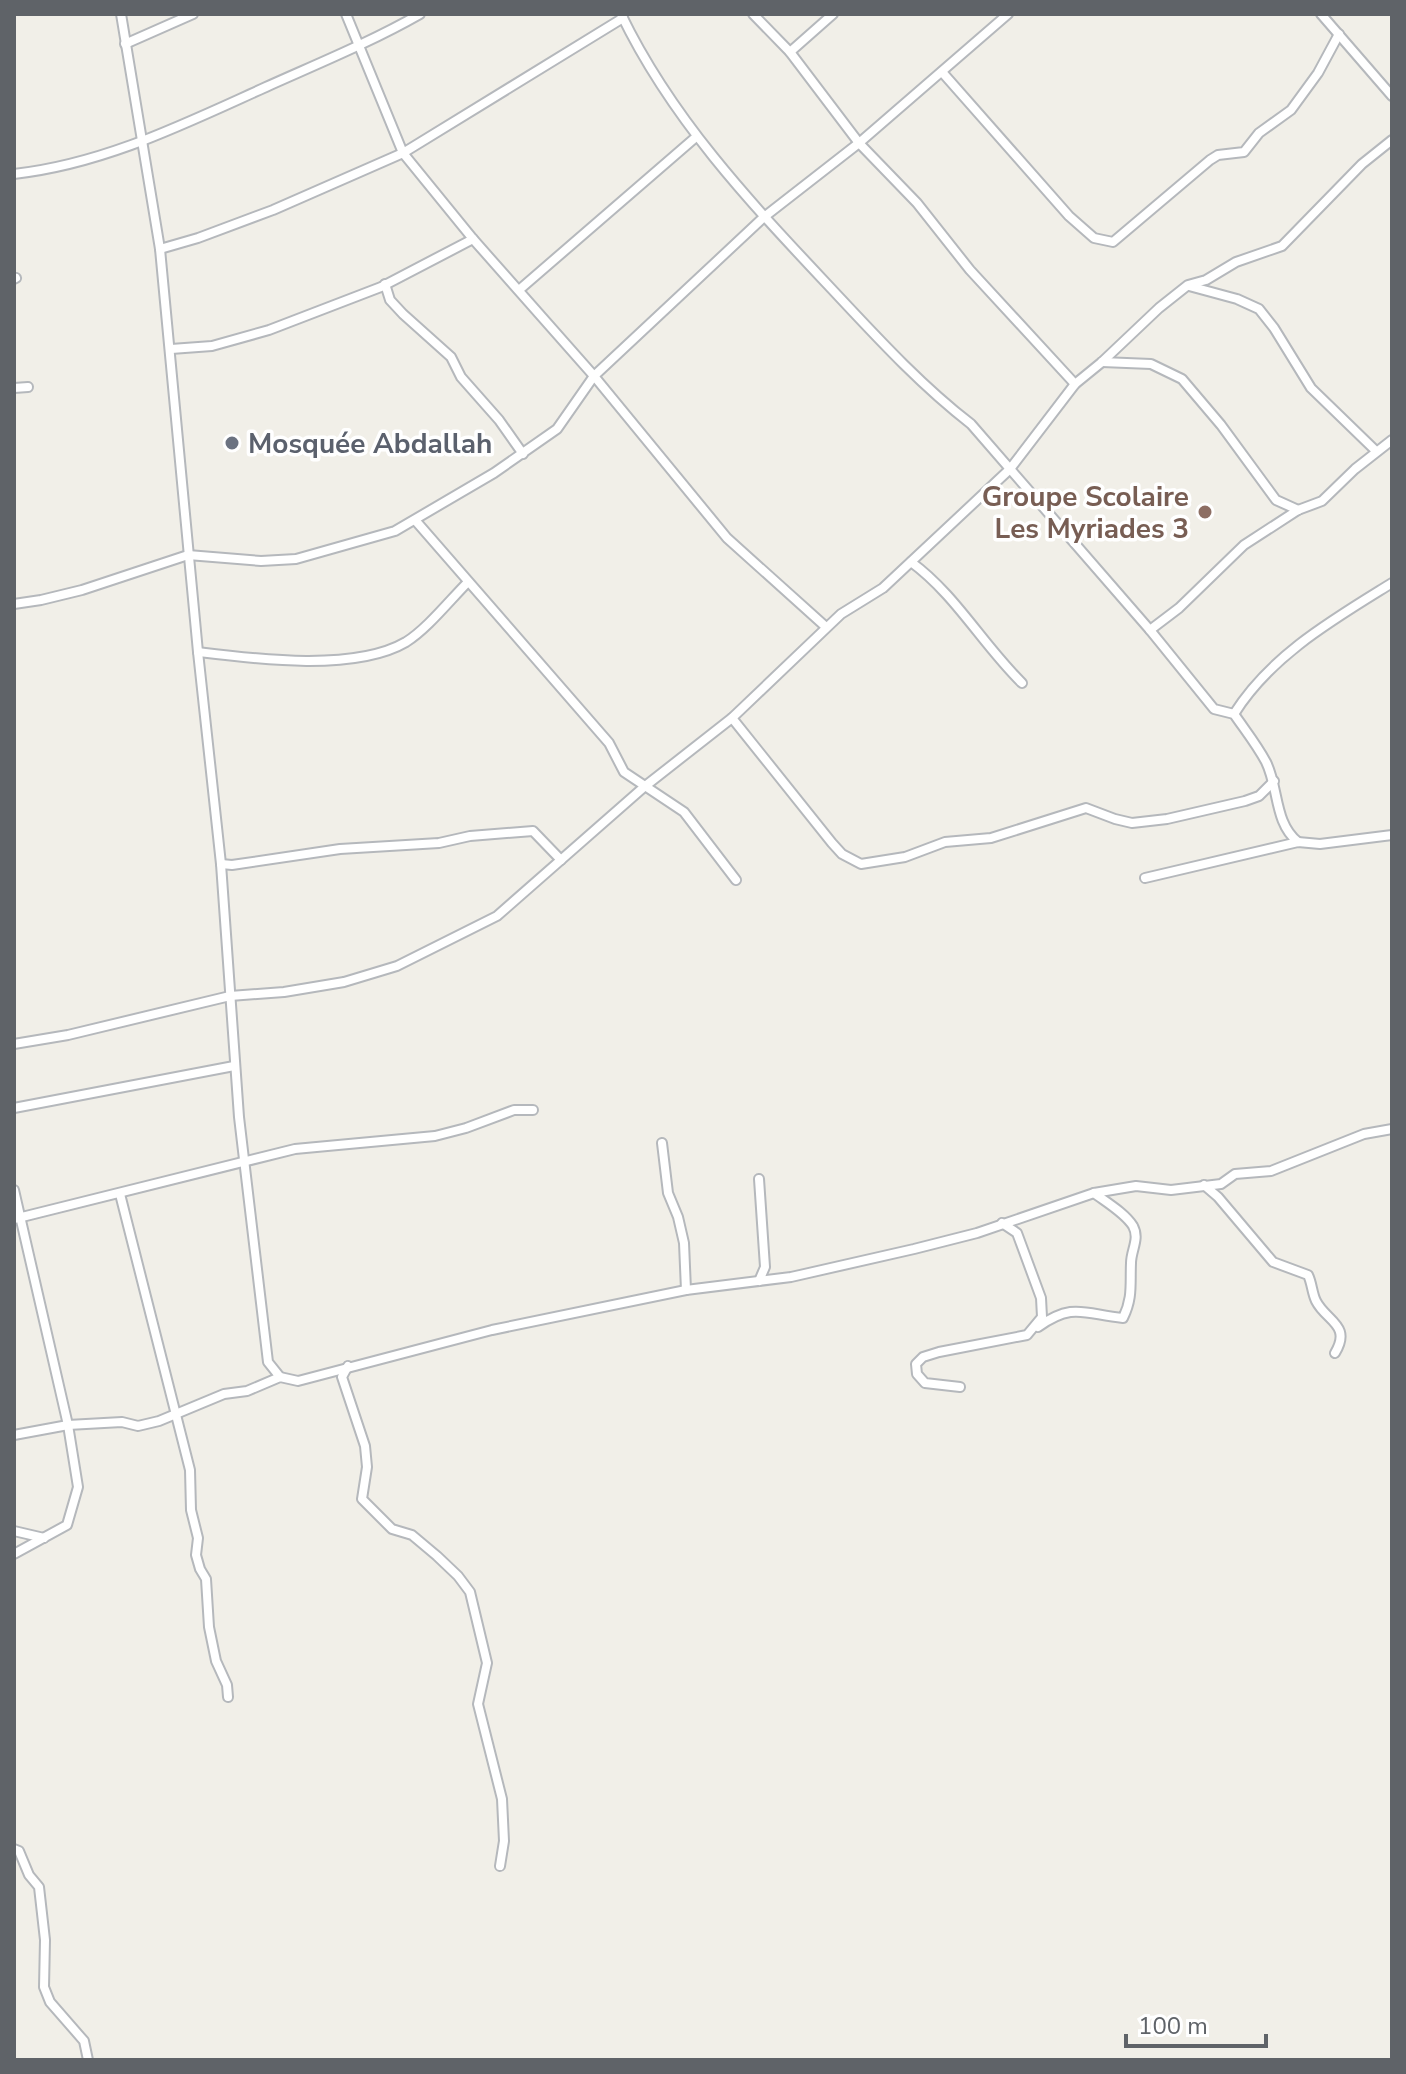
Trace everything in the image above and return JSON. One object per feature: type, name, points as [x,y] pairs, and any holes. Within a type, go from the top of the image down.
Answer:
[{"type":"street","points":[[121,14],[160,249],[221,864],[234,1066],[268,1362],[280,1377]]},
{"type":"street","points":[[125,44],[193,14]]},
{"type":"street","points":[[346,14],[403,153],[473,239],[594,376],[727,538],[826,627]]},
{"type":"street","points":[[14,174],[63,167],[140,143],[357,46],[420,14]]},
{"type":"street","points":[[753,14],[790,52],[859,143],[917,203],[970,270],[1075,384]]},
{"type":"street","points":[[790,52],[833,14]]},
{"type":"street","points":[[14,604],[82,590],[188,555],[261,561],[296,559],[395,531],[415,520],[523,454],[557,429],[594,376],[764,217],[859,143],[1008,14]]},
{"type":"street","points":[[1321,14],[1392,96]]},
{"type":"street","points":[[160,249],[260,215],[403,153],[622,16],[666,94],[696,137],[764,217],[888,349],[971,424],[1150,630],[1214,709],[1234,714],[1265,760],[1288,834],[1298,842]]},
{"type":"street","points":[[942,72],[1069,216],[1094,238],[1113,242],[1210,160],[1218,155],[1244,152],[1259,133],[1291,110],[1318,73],[1339,34]]},
{"type":"street","points":[[519,290],[696,137]]},
{"type":"street","points":[[14,1044],[68,1035],[230,996],[344,982],[397,966],[497,916],[644,787],[732,718],[841,614],[883,588],[1010,469],[1075,384],[1159,308],[1188,285],[1206,280],[1236,262],[1282,246],[1362,164],[1392,140]]},
{"type":"street","points":[[171,349],[241,340],[385,284],[473,239]]},
{"type":"street","points":[[385,284],[390,300],[451,357],[461,377],[499,420],[523,454]]},
{"type":"street","points":[[1188,285],[1237,299],[1259,309],[1311,388],[1376,451]]},
{"type":"street","points":[[1102,362],[1151,364],[1182,379],[1221,425],[1276,500],[1298,510]]},
{"type":"street","points":[[14,388],[28,387]]},
{"type":"street","points":[[1150,630],[1179,608],[1244,545],[1298,510],[1322,501],[1392,440]]},
{"type":"street","points":[[415,520],[609,743],[624,772],[684,812],[736,880]]},
{"type":"street","points":[[911,562],[931,576],[987,647],[1022,683]]},
{"type":"street","points":[[198,652],[272,661],[350,658],[381,652],[407,641],[468,582]]},
{"type":"street","points":[[1234,714],[1247,694],[1281,659],[1340,615],[1392,583]]},
{"type":"street","points":[[732,718],[832,843],[842,854],[861,864],[905,857],[945,842],[991,838],[1086,808],[1132,823],[1167,819],[1245,801],[1259,796],[1274,781]]},
{"type":"street","points":[[221,864],[340,849],[439,843],[514,830],[533,831],[561,860]]},
{"type":"street","points":[[1145,878],[1298,842],[1320,844],[1392,835]]},
{"type":"street","points":[[14,1108],[234,1066]]},
{"type":"street","points":[[18,1218],[295,1149],[435,1136],[514,1110],[533,1110]]},
{"type":"street","points":[[14,1435],[68,1425],[122,1422],[138,1426],[159,1421],[224,1394],[247,1391],[280,1377],[298,1381],[492,1330],[686,1290],[791,1277],[977,1233],[1094,1193],[1136,1186],[1171,1190],[1221,1184],[1235,1174],[1271,1171],[1351,1138],[1392,1129]]},
{"type":"street","points":[[662,1143],[668,1193],[684,1243],[686,1290]]},
{"type":"street","points":[[759,1179],[765,1267],[759,1281]]},
{"type":"street","points":[[1203,1185],[1218,1197],[1273,1262],[1308,1275],[1317,1305],[1334,1320],[1341,1334],[1341,1343],[1335,1353]]},
{"type":"street","points":[[14,1190],[68,1425],[78,1487],[67,1525],[14,1554]]},
{"type":"street","points":[[960,1387],[925,1383],[917,1374],[916,1364],[923,1357],[939,1352],[1027,1335],[1053,1316],[1071,1310],[1123,1318],[1130,1303],[1133,1284],[1131,1261],[1136,1241],[1132,1226],[1094,1193]]},
{"type":"street","points":[[120,1194],[190,1470],[191,1510],[198,1538],[196,1555],[206,1579],[209,1627],[228,1697]]},
{"type":"street","points":[[1002,1223],[1017,1233],[1041,1298],[1042,1317],[1027,1335]]},
{"type":"street","points":[[348,1366],[342,1377],[366,1456],[362,1499],[392,1529],[412,1535],[437,1556],[470,1592],[487,1663],[478,1704],[502,1799],[504,1841],[500,1866]]},
{"type":"street","points":[[14,1531],[44,1538]]},
{"type":"street","points":[[14,1849],[19,1851],[29,1875],[39,1887],[45,1940],[44,1987],[50,2002],[84,2041],[88,2060]]},
{"type":"place","name":"Mosquée Abdallah","points":[[232,443]]},
{"type":"place","name":"Groupe Scolaire Les Myriades 3","points":[[1205,512]]}]
